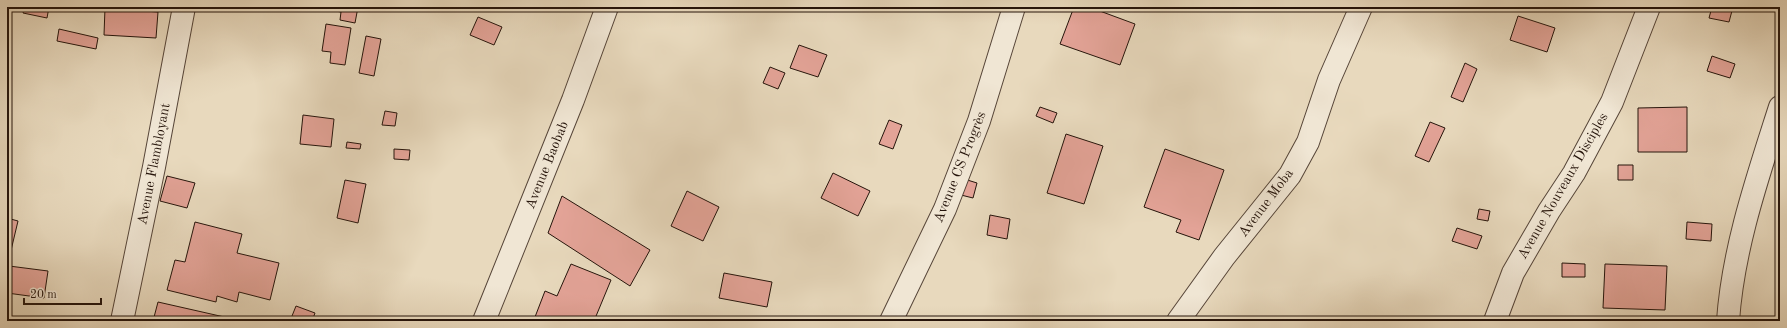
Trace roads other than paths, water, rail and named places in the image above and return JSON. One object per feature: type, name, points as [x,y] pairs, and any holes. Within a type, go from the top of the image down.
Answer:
[{"type":"street","name":"Avenue Flambloyant","points":[[122,321],[154,167],[184,7]]},
{"type":"street","name":"Avenue Baobab","points":[[484,321],[573,100],[607,7]]},
{"type":"street","name":"Avenue CS Progrès","points":[[892,321],[945,209],[979,121],[1014,7]]},
{"type":"street","name":"Avenue Moba","points":[[1178,321],[1224,257],[1290,175],[1308,142],[1329,80],[1361,7]]},
{"type":"street","name":"Avenue Nouveaux Disciples","points":[[1495,321],[1513,273],[1549,211],[1574,173],[1612,102],[1649,7]]},
{"type":"street","points":[[1728,321],[1729,303],[1738,254],[1758,174],[1780,107]]}]
